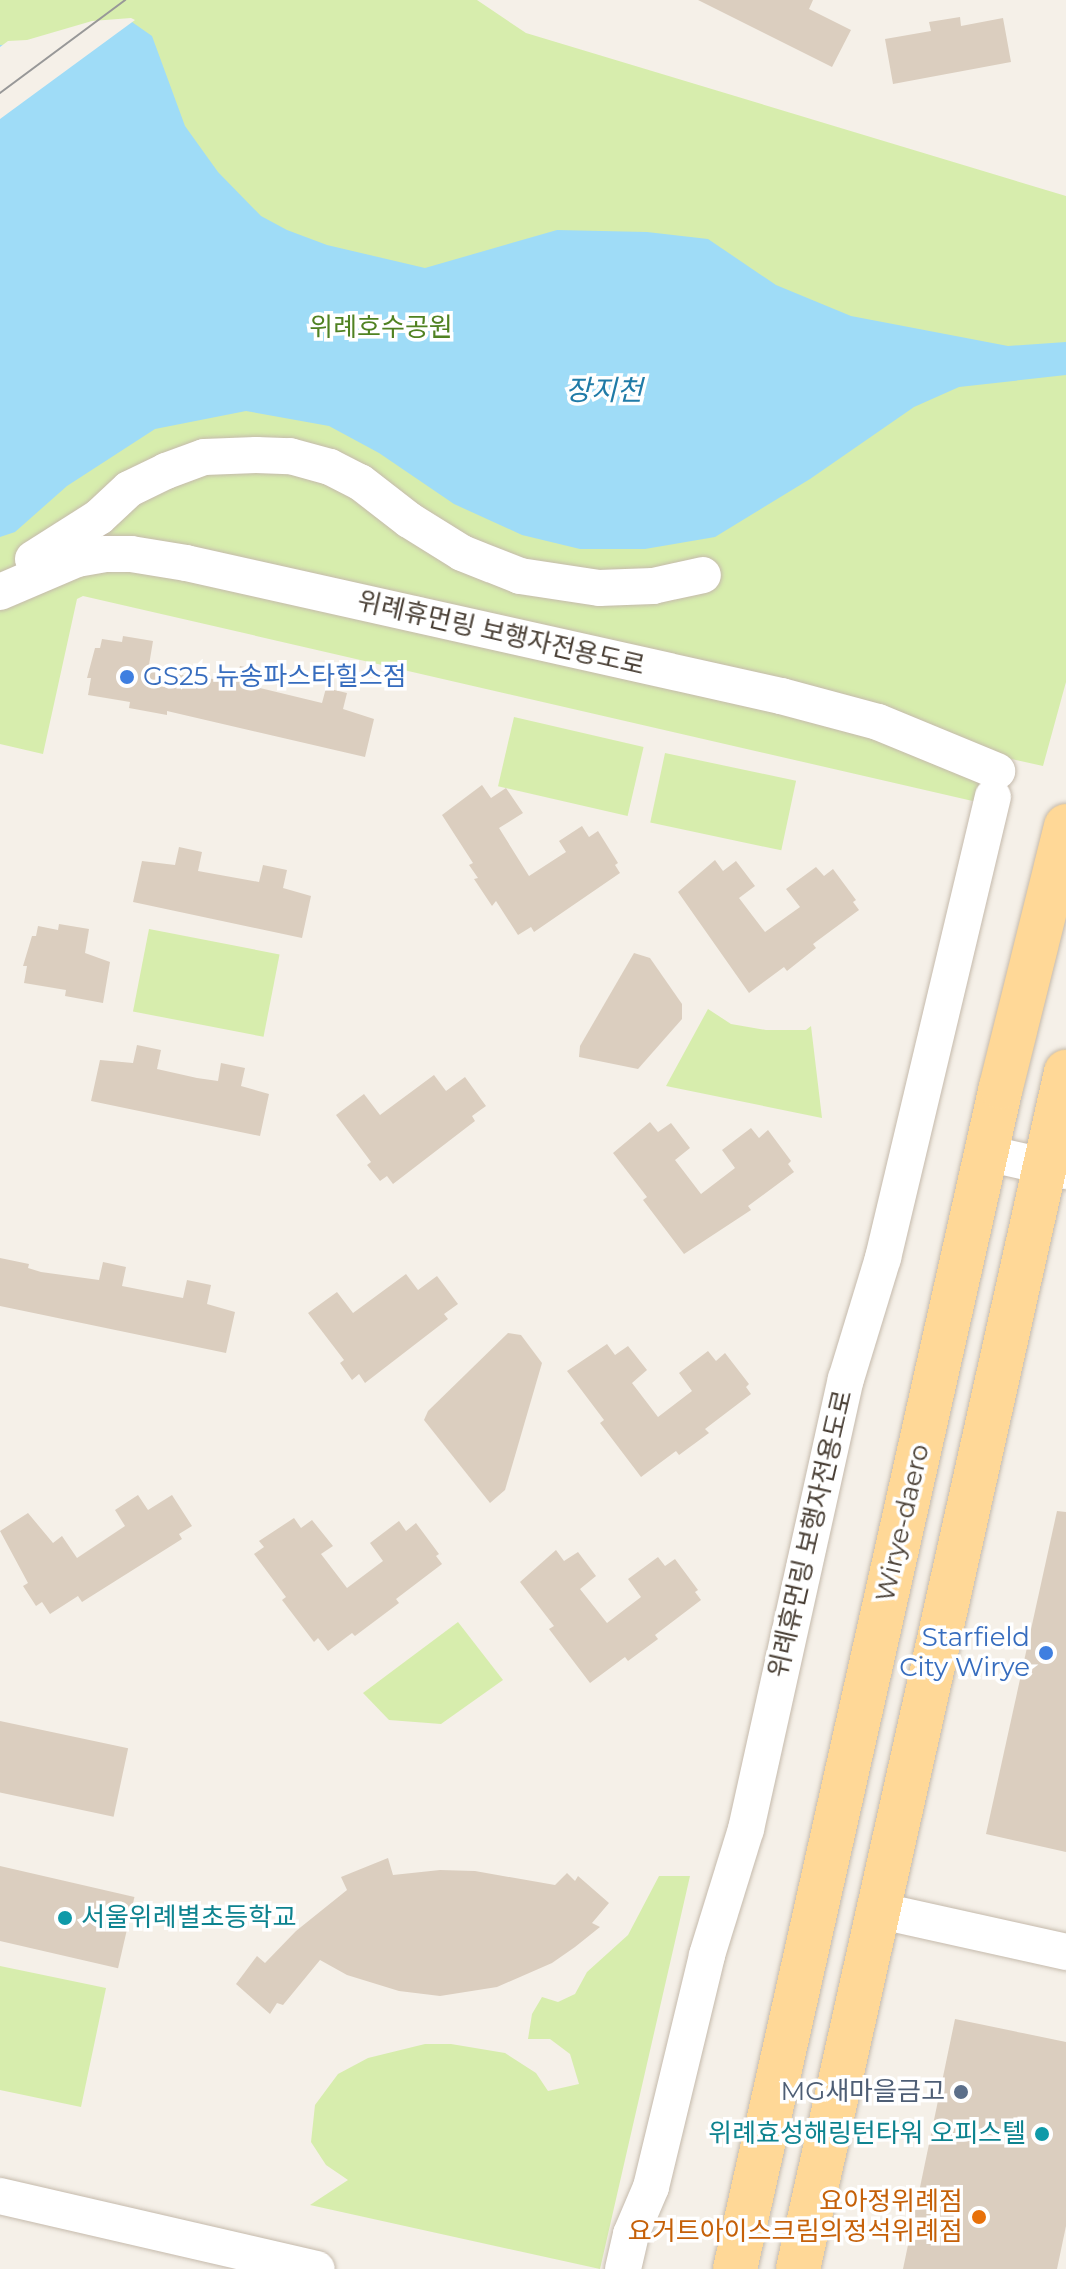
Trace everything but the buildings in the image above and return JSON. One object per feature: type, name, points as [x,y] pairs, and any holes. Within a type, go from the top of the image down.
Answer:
[{"type":"main road","name":"Wirye-daero","points":[[735,2269],[986,1153],[1066,826]]},
{"type":"main road","points":[[798,2269],[997,1377],[1055,1169],[1066,1072]]},
{"type":"main road","points":[[961,1266],[975,1263],[987,1270],[977,1342],[997,1377]]},
{"type":"street","points":[[0,575],[59,545],[99,517],[129,489],[166,471],[204,457],[256,455],[290,456],[330,467],[360,482],[409,520],[453,547],[520,576],[599,588],[653,586],[703,575]]},
{"type":"street","name":"위례휴먼링 보행자전용도로","points":[[0,592],[77,559],[106,554],[131,554],[186,563],[781,696],[878,722],[995,784],[883,1258],[846,1379],[746,1829],[707,1955],[651,2187],[631,2234],[623,2269]]},
{"type":"street","points":[[986,1153],[1055,1169]]},
{"type":"street","points":[[877,1910],[1066,1952]]},
{"type":"street","points":[[0,2196],[317,2269]]},
{"type":"green space","name":"위례호수공원","points":[[0,0],[477,0],[526,33],[1066,196],[1066,682],[1043,766],[989,754],[977,802],[83,596],[77,599],[43,754],[0,744]]},
{"type":"green space","points":[[514,717],[644,747],[628,816],[498,786]]},
{"type":"green space","points":[[665,753],[796,781],[781,850],[650,822]]},
{"type":"green space","points":[[149,929],[280,954],[264,1037],[133,1011]]},
{"type":"green space","points":[[708,1009],[731,1024],[766,1030],[806,1030],[811,1026],[822,1118],[666,1086]]},
{"type":"green space","points":[[458,1622],[503,1680],[441,1724],[389,1720],[363,1693]]},
{"type":"green space","points":[[659,1876],[690,1876],[600,2269],[310,2205],[348,2180],[326,2165],[311,2142],[315,2105],[338,2074],[368,2058],[425,2044],[451,2044],[505,2053],[536,2073],[548,2091],[579,2084],[570,2054],[550,2039],[528,2039],[532,2014],[542,1997],[558,2002],[575,1994],[587,1972],[628,1935]]},
{"type":"green space","points":[[0,1966],[106,1988],[81,2107],[0,2090]]},
{"type":"water","name":"장지천","points":[[132,22],[152,36],[185,126],[218,172],[261,216],[287,230],[327,245],[425,268],[557,230],[647,232],[708,239],[776,285],[851,316],[1008,346],[1066,342],[1066,375],[959,387],[914,407],[810,479],[715,537],[645,549],[580,549],[522,535],[454,504],[379,453],[329,426],[246,411],[155,429],[67,486],[15,532],[0,537],[0,45],[28,44]]},
{"type":"pier","points":[[135,20],[0,119],[0,47],[8,41],[27,40],[92,21]]},
{"type":"tram line","points":[[0,93],[125,0]]},
{"type":"place","name":"GS25 뉴송파스타힐스점","points":[[127,677]]},
{"type":"place","name":"Starfield City Wirye","points":[[1046,1653]]},
{"type":"place","name":"서울위례별초등학교","points":[[65,1918]]},
{"type":"place","name":"MG새마을금고","points":[[961,2092]]},
{"type":"place","name":"위례효성해링턴타워 오피스텔","points":[[1042,2134]]},
{"type":"place","name":"요아정위례점 요거트아이스크림의정석위례점","points":[[979,2217]]}]
